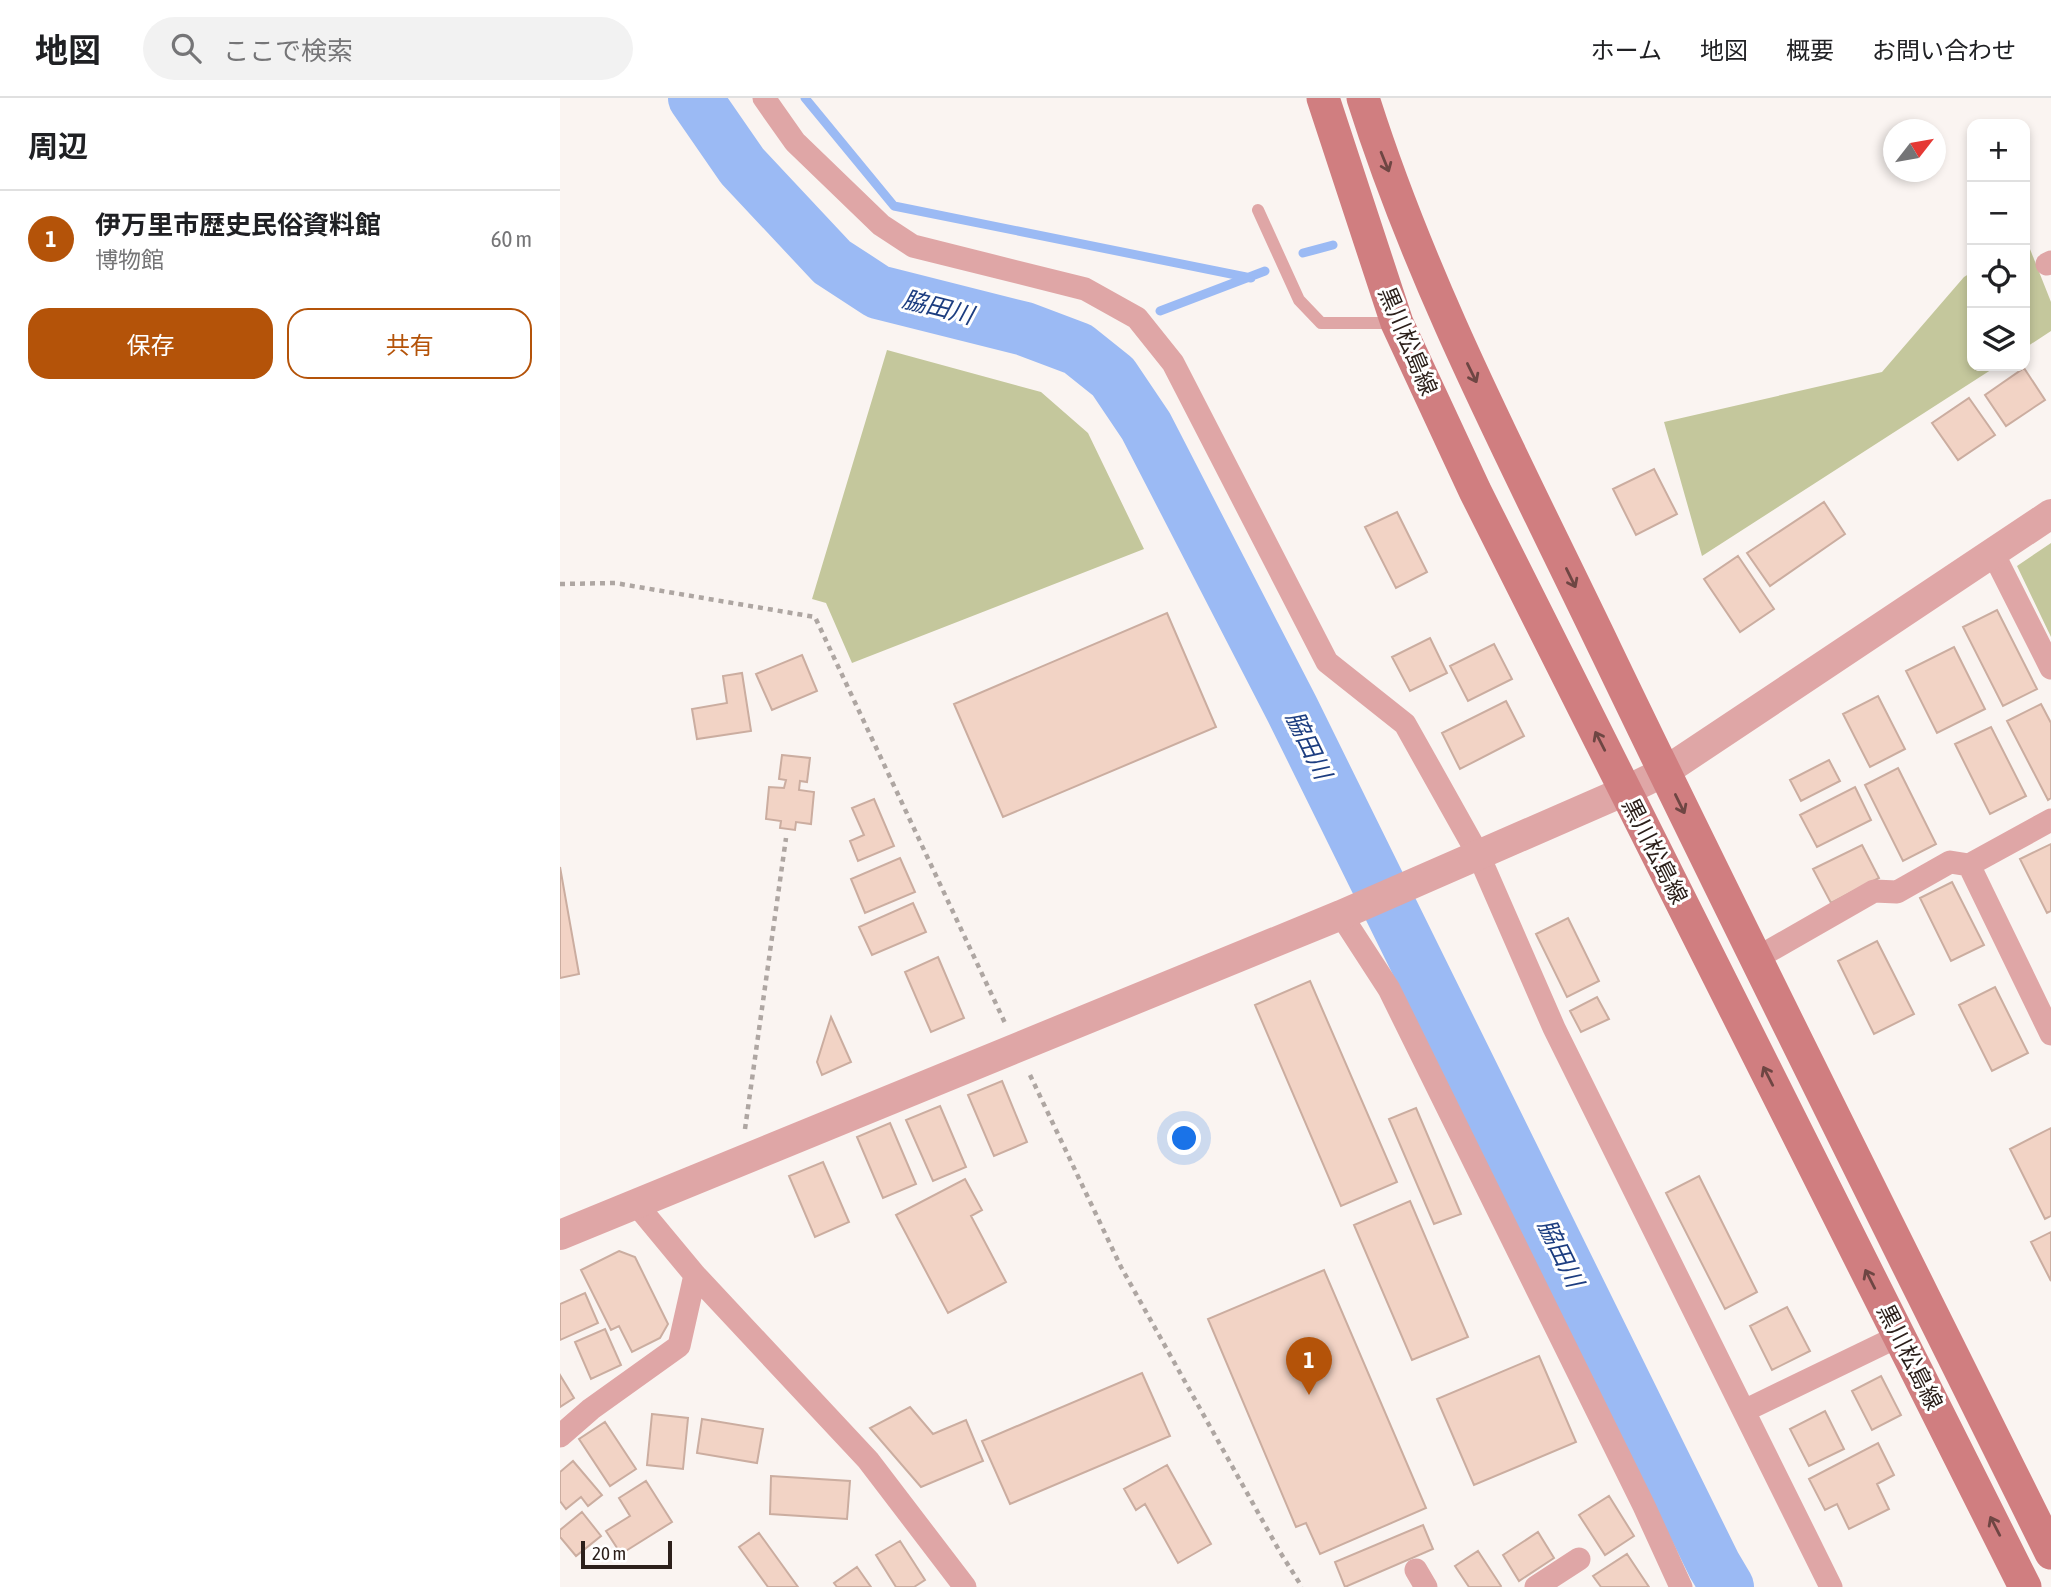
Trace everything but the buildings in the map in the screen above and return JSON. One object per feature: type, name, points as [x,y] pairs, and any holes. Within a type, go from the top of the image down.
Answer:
[{"type":"main road","name":"黒川松島線","points":[[1323,98],[1397,323],[1475,491],[2025,1587]]},
{"type":"main road","name":"黒川松島線","points":[[1363,98],[1376,139],[1450,326],[1664,772],[2051,1553]]},
{"type":"street","points":[[764,98],[795,142],[881,225],[913,246],[1085,289],[1137,318],[1172,363],[1327,662],[1405,724],[1479,856],[1554,1028],[1831,1587]]},
{"type":"street","points":[[560,1235],[1341,915],[1625,792],[1664,772],[2051,514]]},
{"type":"street","points":[[1993,553],[2051,668]]},
{"type":"street","points":[[1757,958],[1874,891],[1897,892],[1950,862],[1969,864],[2051,820]]},
{"type":"street","points":[[1969,864],[2051,1034]]},
{"type":"street","points":[[1341,915],[1389,989],[1638,1494],[1681,1587]]},
{"type":"street","points":[[636,1204],[695,1275],[868,1460],[965,1587]]},
{"type":"street","points":[[560,1436],[591,1409],[678,1346],[695,1275]]},
{"type":"street","points":[[1744,1411],[1899,1336]]},
{"type":"street","points":[[1536,1587],[1579,1559]]},
{"type":"lane","points":[[1258,210],[1299,300],[1321,323],[1397,323]]},
{"type":"path","points":[[560,584],[615,583],[815,617],[1121,1267],[1302,1587]]},
{"type":"path","points":[[741,1161],[786,838]]},
{"type":"green space","points":[[2030,249],[2051,302],[2051,331],[2030,345]]},
{"type":"green space","points":[[1967,275],[1967,371],[1989,371],[1702,556],[1664,422],[1882,372]]},
{"type":"green space","points":[[887,350],[1041,392],[1088,433],[1144,549],[852,663],[826,603],[812,599]]},
{"type":"green space","points":[[2051,543],[2051,637],[2017,566]]},
{"type":"waterway","name":"脇田川","points":[[695,98],[742,166],[832,262],[878,292],[1025,329],[1078,349],[1113,377],[1146,426],[1292,709],[1727,1587]]},
{"type":"waterway","points":[[805,98],[894,206],[1251,278]]},
{"type":"waterway","points":[[1303,253],[1333,245]]},
{"type":"waterway","points":[[1160,311],[1265,271]]},
{"type":"place","name":"伊万里市歴史民俗資料館","points":[[1309,1395]]}]
